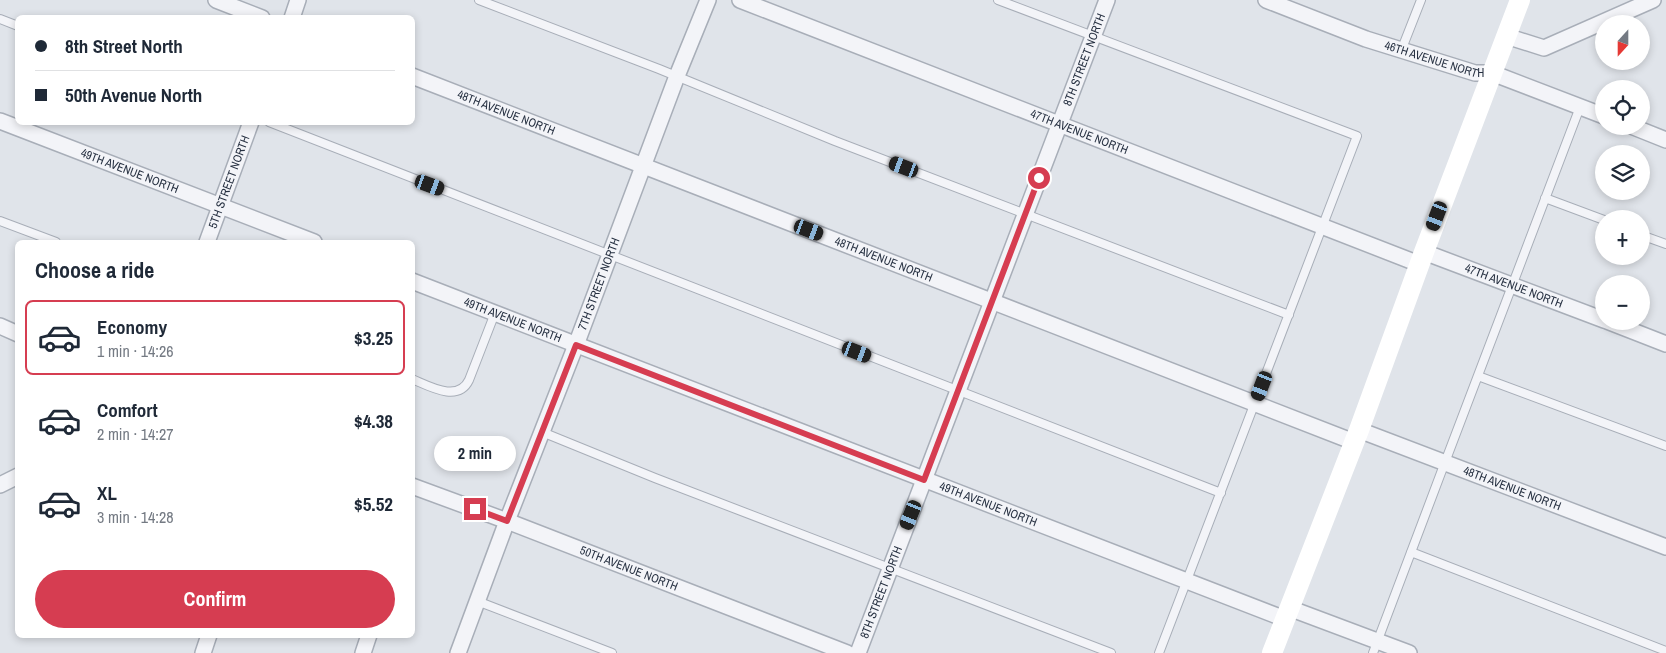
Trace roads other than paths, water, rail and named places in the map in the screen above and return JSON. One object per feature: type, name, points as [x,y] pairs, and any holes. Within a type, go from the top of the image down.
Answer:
[{"type":"main road","points":[[1272,653],[1357,436],[1520,0]]},
{"type":"street","points":[[216,0],[254,15]]},
{"type":"street","points":[[293,15],[298,0]]},
{"type":"street","name":"7TH STREET NORTH","points":[[458,653],[677,76],[708,0]]},
{"type":"street","name":"47TH AVENUE NORTH","points":[[740,0],[1323,226],[1511,285],[1595,317]]},
{"type":"street","name":"8TH STREET NORTH","points":[[858,653],[1108,0]]},
{"type":"street","name":"46TH AVENUE NORTH","points":[[1266,0],[1401,51],[1474,73],[1492,72],[1595,113]]},
{"type":"street","points":[[1506,36],[1532,46],[1544,48],[1653,0]]},
{"type":"street","name":"48TH AVENUE NORTH","points":[[415,77],[1255,404],[1446,463],[1666,547]]},
{"type":"street","name":"49TH AVENUE NORTH","points":[[0,121],[309,240]]},
{"type":"street","name":"5TH STREET NORTH","points":[[208,240],[250,125]]},
{"type":"street","points":[[1650,134],[1666,140]]},
{"type":"street","name":"49TH AVENUE NORTH","points":[[415,282],[1187,582],[1287,613],[1375,647],[1409,653]]},
{"type":"street","points":[[0,326],[15,333]]},
{"type":"street","name":"47TH AVENUE NORTH","points":[[1629,330],[1666,344]]},
{"type":"street","points":[[0,485],[15,478]]},
{"type":"street","name":"50TH AVENUE NORTH","points":[[415,487],[847,653]]},
{"type":"street","points":[[203,653],[208,638]]},
{"type":"street","points":[[362,653],[368,638]]},
{"type":"lane","points":[[479,0],[677,76],[835,141],[1289,315]]},
{"type":"lane","points":[[998,0],[1094,35],[1236,92],[1357,136],[1160,653]]},
{"type":"lane","points":[[1401,51],[1421,0]]},
{"type":"lane","points":[[0,19],[15,25]]},
{"type":"lane","points":[[1375,647],[1580,107]]},
{"type":"lane","points":[[277,125],[1220,493]]},
{"type":"lane","points":[[1545,198],[1595,217]]},
{"type":"lane","points":[[0,221],[51,240]]},
{"type":"lane","points":[[1650,238],[1666,244]]},
{"type":"lane","points":[[415,380],[448,392],[461,390],[466,385],[495,313]]},
{"type":"lane","points":[[1478,376],[1666,446]]},
{"type":"lane","points":[[542,432],[1111,653]]},
{"type":"lane","points":[[1412,552],[1666,651]]},
{"type":"lane","points":[[477,601],[612,653]]}]
